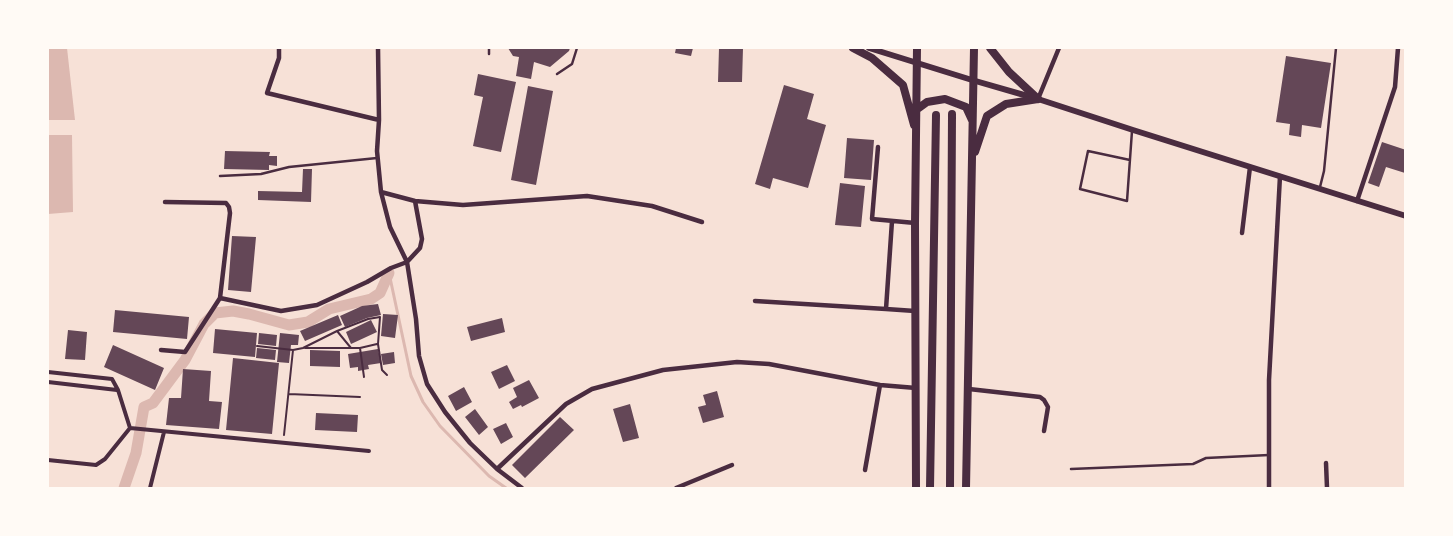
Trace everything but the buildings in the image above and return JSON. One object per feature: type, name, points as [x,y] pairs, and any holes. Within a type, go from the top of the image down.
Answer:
[{"type":"main road","points":[[853,48],[872,58],[903,85],[916,134]]},
{"type":"main road","points":[[869,48],[1038,99],[1406,216]]},
{"type":"main road","points":[[916,488],[915,223],[917,48]]},
{"type":"main road","points":[[966,488],[974,48]]},
{"type":"main road","points":[[990,48],[1008,72],[1038,99]]},
{"type":"main road","points":[[916,110],[927,102],[944,99],[966,107],[973,121]]},
{"type":"main road","points":[[973,159],[987,116],[1006,104],[1038,99]]},
{"type":"main road","points":[[950,488],[952,114]]},
{"type":"main road","points":[[930,488],[936,115]]},
{"type":"street","points":[[279,48],[279,58],[268,93],[379,120]]},
{"type":"street","points":[[378,48],[379,120],[377,158],[380,192],[390,226],[407,262],[416,319],[419,356],[427,384],[444,412],[470,443],[497,469],[522,488]]},
{"type":"street","points":[[1038,99],[1058,48]]},
{"type":"street","points":[[1357,201],[1395,87],[1398,48]]},
{"type":"street","points":[[878,147],[872,219],[915,223]]},
{"type":"street","points":[[1242,233],[1250,167]]},
{"type":"street","points":[[1269,488],[1269,380],[1280,176]]},
{"type":"street","points":[[380,192],[415,201],[463,205],[586,196],[652,206],[702,222]]},
{"type":"street","points":[[220,298],[281,311],[317,305],[367,282],[391,268],[407,262],[420,248],[422,239],[415,201]]},
{"type":"street","points":[[161,350],[185,352],[220,298],[230,213],[226,203],[165,202]]},
{"type":"street","points":[[886,309],[892,222]]},
{"type":"street","points":[[755,301],[915,311]]},
{"type":"street","points":[[497,469],[572,400],[592,389],[663,370],[737,362],[769,364],[880,385],[916,388]]},
{"type":"street","points":[[48,372],[112,379],[118,390],[130,428]]},
{"type":"street","points":[[48,382],[118,390]]},
{"type":"street","points":[[865,470],[880,385]]},
{"type":"street","points":[[968,389],[1040,397],[1048,407],[1044,431]]},
{"type":"street","points":[[130,428],[369,452]]},
{"type":"street","points":[[48,460],[96,465],[104,459],[130,428]]},
{"type":"street","points":[[150,488],[164,432]]},
{"type":"street","points":[[1326,463],[1327,488]]},
{"type":"street","points":[[676,488],[732,465]]},
{"type":"lane","points":[[489,48],[489,54]]},
{"type":"lane","points":[[557,74],[572,64],[577,48]]},
{"type":"lane","points":[[1320,189],[1324,171],[1336,48]]},
{"type":"lane","points":[[1130,160],[1088,151],[1080,189],[1126,202],[1133,130]]},
{"type":"lane","points":[[220,176],[261,174],[289,167],[377,158]]},
{"type":"lane","points":[[1071,469],[1192,464],[1206,458],[1269,455]]},
{"type":"path","points":[[303,348],[368,319],[380,317],[378,344],[382,370],[387,375]]},
{"type":"path","points":[[337,332],[351,348]]},
{"type":"path","points":[[257,346],[293,350],[303,348],[360,348],[378,344]]},
{"type":"path","points":[[360,348],[364,377]]},
{"type":"path","points":[[283,443],[293,350]]},
{"type":"path","points":[[289,394],[360,397]]},
{"type":"shaded area","points":[[48,48],[67,48],[75,120],[48,120]]},
{"type":"shaded area","points":[[48,135],[72,135],[73,212],[48,214]]},
{"type":"waterway","points":[[389,273],[411,376],[423,402],[440,426],[489,476],[506,488]]},
{"type":"waterway","points":[[124,488],[136,453],[144,407],[153,403],[185,360],[204,324],[215,313],[233,311],[289,325],[308,322],[329,309],[371,299],[380,293],[389,273]]}]
